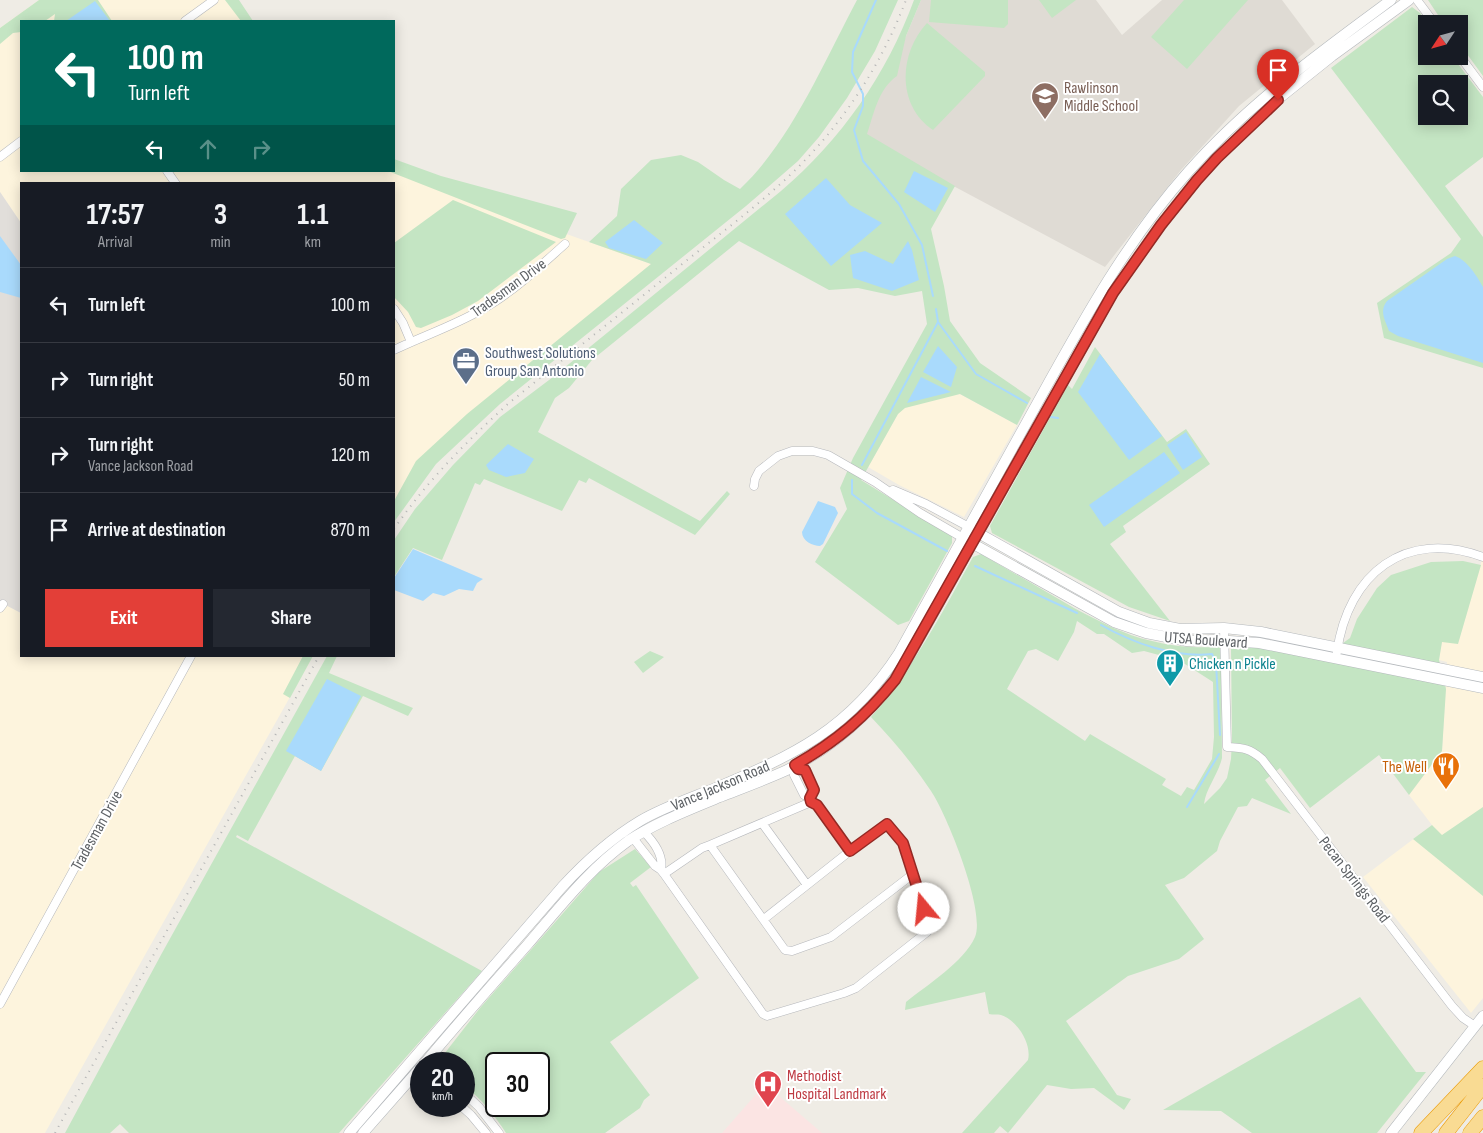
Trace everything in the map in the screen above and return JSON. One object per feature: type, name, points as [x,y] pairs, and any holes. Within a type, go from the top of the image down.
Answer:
[{"type":"highway","points":[[1421,1133],[1483,1068]]},
{"type":"highway","points":[[1446,1133],[1483,1086]]},
{"type":"highway","points":[[1470,1133],[1483,1117]]},
{"type":"main road","name":"Vance Jackson Road","points":[[420,1052],[562,887],[602,848],[625,830],[648,817],[781,760],[831,729],[854,710],[885,674],[968,540],[978,533],[1113,293],[1161,225],[1217,158],[1329,52],[1391,0]]},
{"type":"main road","name":"Vance Jackson Road","points":[[436,1052],[588,875],[605,859],[633,838],[668,818],[797,767],[862,718],[895,680],[968,540],[969,527],[1103,286],[1151,217],[1188,172],[1220,138],[1275,88],[1409,0]]},
{"type":"main road","name":"UTSA Boulevard","points":[[969,527],[1119,612],[1135,618],[1180,628],[1224,628],[1262,632],[1483,677]]},
{"type":"main road","name":"UTSA Boulevard","points":[[968,540],[1114,622],[1131,629],[1178,640],[1225,640],[1259,643],[1483,688]]},
{"type":"main road","points":[[1391,1133],[1483,1016]]},
{"type":"main road","name":"Vance Jackson Road","points":[[349,1133],[410,1063]]},
{"type":"main road","name":"Vance Jackson Road","points":[[363,1133],[410,1081]]},
{"type":"street","points":[[186,20],[214,0]]},
{"type":"street","points":[[1417,0],[1428,15]]},
{"type":"street","points":[[1466,65],[1483,88]]},
{"type":"street","points":[[0,157],[20,142]]},
{"type":"street","name":"Tradesman Drive","points":[[395,350],[453,325],[483,309],[511,289],[565,244]]},
{"type":"street","points":[[395,311],[411,342]]},
{"type":"street","name":"UTSA Boulevard","points":[[754,486],[759,470],[778,456],[792,451],[813,451],[828,456],[875,482],[920,513],[968,540]]},
{"type":"street","name":"UTSA Boulevard","points":[[875,482],[926,504],[969,527]]},
{"type":"street","points":[[1336,658],[1346,615],[1358,592],[1377,570],[1410,553],[1436,547],[1448,548],[1483,557]]},
{"type":"street","points":[[1224,628],[1225,640]]},
{"type":"street","name":"Pecan Springs Road","points":[[1225,640],[1227,747],[1252,751],[1262,760],[1452,1006],[1463,1018],[1475,1026]]},
{"type":"street","name":"Tradesman Drive","points":[[0,1004],[190,657]]},
{"type":"street","points":[[1449,681],[1452,670]]},
{"type":"street","points":[[663,872],[702,848],[811,800],[814,790],[812,784],[805,770],[797,767],[794,775],[804,795],[811,800],[817,805],[850,851]]},
{"type":"street","points":[[801,790],[812,784]]},
{"type":"street","points":[[762,823],[807,885]]},
{"type":"street","points":[[633,838],[655,866],[663,872],[762,1014],[767,1016],[856,988],[927,932],[929,927],[903,843],[887,824],[764,919]]},
{"type":"street","points":[[644,832],[652,840],[663,862],[663,872]]},
{"type":"street","points":[[710,845],[785,950],[792,950],[831,937],[912,874]]},
{"type":"street","points":[[649,858],[658,852]]},
{"type":"street","points":[[475,1103],[498,1133]]},
{"type":"street","points":[[473,1117],[486,1133]]},
{"type":"shaded area","points":[[39,0],[232,0],[246,20],[20,20],[20,172],[392,172],[651,264],[420,464],[395,506],[395,182],[20,182],[20,222],[0,192],[0,28]]},
{"type":"shaded area","name":"Rawlinson Middle School","points":[[921,0],[1096,0],[1122,35],[1162,0],[1282,0],[1315,44],[1239,106],[1181,170],[1105,267],[858,135],[906,36]]},
{"type":"shaded area","points":[[0,192],[20,222],[20,612],[0,602]]},
{"type":"shaded area","points":[[921,373],[1017,425],[964,517],[899,485],[868,467]]},
{"type":"shaded area","points":[[1483,556],[1483,998],[1471,1013],[1363,877],[1432,825],[1409,795],[1442,751],[1447,662],[1439,660],[1442,641],[1458,643]]},
{"type":"shaded area","points":[[0,602],[20,612],[20,657],[312,657],[45,1133],[0,1133]]},
{"type":"shaded area","name":"Methodist Hospital Landmark","points":[[765,1084],[822,1133],[722,1133]]},
{"type":"green space","points":[[39,0],[98,0],[111,20],[54,20],[55,14],[46,20],[20,20],[20,32],[13,33],[0,44],[0,28]]},
{"type":"green space","points":[[225,0],[239,0],[252,20],[240,20]]},
{"type":"green space","points":[[857,0],[898,0],[875,51],[847,98],[819,137],[798,161],[746,206],[500,404],[436,464],[395,521],[395,499],[416,461],[467,414],[651,264],[589,242],[617,216],[621,189],[651,160],[681,155],[698,162],[740,189],[775,148],[819,74]]},
{"type":"green space","points":[[914,0],[921,0],[906,36],[897,76],[881,95],[867,134],[955,186],[931,229],[950,321],[980,363],[1031,398],[1017,425],[960,394],[905,408],[898,414],[861,480],[952,536],[952,543],[909,621],[898,625],[815,562],[847,509],[840,488],[853,458],[927,324],[922,291],[895,296],[858,288],[829,290],[739,241],[592,360],[569,388],[555,398],[538,432],[700,521],[727,491],[730,494],[695,535],[589,478],[586,483],[579,480],[562,511],[484,479],[480,485],[475,483],[442,560],[413,548],[395,575],[395,539],[415,509],[453,465],[500,417],[553,377],[803,171],[842,128],[860,104],[876,80],[903,27]]},
{"type":"green space","points":[[931,0],[1008,0],[1008,24],[1004,28],[929,22]]},
{"type":"green space","points":[[1039,0],[1076,0],[1052,18]]},
{"type":"green space","points":[[1184,0],[1248,0],[1187,69],[1151,37]]},
{"type":"green space","points":[[1428,0],[1483,0],[1483,76],[1468,55],[1468,15],[1438,15]]},
{"type":"green space","points":[[1412,7],[1421,15],[1418,15],[1418,65],[1459,65],[1466,75],[1418,75],[1418,125],[1468,125],[1468,77],[1483,97],[1483,157],[1445,186],[1483,237],[1483,368],[1384,338],[1377,303],[1451,253],[1461,239],[1331,68]]},
{"type":"green space","points":[[927,23],[985,72],[985,76],[933,130],[921,119],[913,107],[907,93],[906,78],[907,63],[911,49]]},
{"type":"green space","points":[[395,159],[441,176],[577,213],[565,238],[561,239],[391,172],[395,172]]},
{"type":"green space","points":[[453,200],[556,242],[478,301],[452,315],[421,328],[416,327],[408,312],[395,298],[395,242]]},
{"type":"green space","points":[[1095,347],[1167,442],[1186,429],[1210,464],[1123,526],[1126,532],[1110,544],[1170,621],[1129,607],[992,533],[990,526],[1068,385],[1072,389]]},
{"type":"green space","points":[[981,554],[1074,608],[1132,635],[1177,646],[1221,647],[1222,758],[1207,792],[1204,804],[1227,778],[1231,759],[1231,647],[1234,645],[1264,648],[1321,659],[1350,638],[1357,619],[1377,588],[1391,575],[1431,562],[1463,561],[1481,565],[1458,644],[1442,642],[1439,660],[1446,689],[1442,751],[1409,795],[1379,755],[1310,808],[1280,768],[1265,780],[1291,814],[1252,798],[1247,806],[1238,807],[1220,841],[1217,851],[1184,878],[1165,885],[1204,939],[1179,959],[1128,976],[1066,1021],[1117,1095],[1131,1099],[1124,1110],[1094,1088],[1071,1089],[1047,1085],[1008,1133],[1000,1126],[994,1133],[962,1133],[1028,1060],[1028,1047],[1018,1027],[1007,1018],[989,1014],[985,992],[905,1010],[906,1002],[963,955],[975,937],[977,924],[975,907],[963,863],[938,803],[910,762],[871,717],[914,660],[973,557]],"holes":[[[1077,621],[1097,634],[1104,634],[1132,653],[1144,651],[1170,658],[1174,657],[1213,682],[1214,737],[1212,759],[1194,790],[1187,787],[1181,796],[1162,785],[1166,779],[1090,734],[1085,741],[1007,689],[1028,651],[1036,649],[1058,661],[1074,632]]]},
{"type":"green space","points":[[650,651],[664,657],[643,673],[634,662]]},
{"type":"green space","points":[[302,657],[312,657],[290,698],[283,694]]},
{"type":"green space","points":[[326,657],[337,657],[329,673],[413,708],[408,716],[363,696],[321,771],[295,756],[248,841],[237,835],[236,837],[482,971],[339,1133],[129,1133],[120,1124],[110,1133],[65,1133],[162,953]]},
{"type":"green space","points":[[1483,807],[1483,896],[1413,839],[1432,825],[1442,835]]},
{"type":"green space","points":[[635,849],[651,867],[630,883],[633,887],[636,885],[699,978],[610,1042],[650,1095],[644,1100],[640,1108],[605,1133],[506,1133],[495,1117],[550,1117],[550,1052],[485,1052],[485,1105],[475,1095],[475,1052],[446,1052],[480,1008],[599,872]]},
{"type":"green space","points":[[1360,997],[1416,1072],[1426,1072],[1377,1133],[1252,1133],[1221,1111],[1163,1110]]},
{"type":"water","points":[[95,1],[109,20],[67,20]]},
{"type":"water","points":[[914,171],[948,188],[935,212],[904,192]]},
{"type":"water","points":[[826,178],[850,205],[882,223],[831,266],[785,214]]},
{"type":"water","points":[[634,220],[663,243],[646,259],[609,248],[605,242]]},
{"type":"water","points":[[0,236],[20,264],[20,298],[0,292]]},
{"type":"water","points":[[908,241],[919,280],[892,291],[853,278],[850,255],[865,251],[893,264]]},
{"type":"water","points":[[1455,256],[1468,265],[1483,287],[1483,363],[1398,336],[1389,331],[1384,316],[1383,308],[1387,301],[1447,259]]},
{"type":"water","points":[[938,346],[957,367],[951,387],[923,372]]},
{"type":"water","points":[[1100,354],[1162,436],[1129,460],[1078,392]]},
{"type":"water","points":[[921,377],[951,392],[907,403]]},
{"type":"water","points":[[1186,432],[1202,457],[1183,470],[1167,445]]},
{"type":"water","points":[[508,444],[534,459],[525,473],[506,477],[489,470],[486,465]]},
{"type":"water","points":[[1164,452],[1180,473],[1104,527],[1089,505]]},
{"type":"water","points":[[818,501],[835,507],[838,513],[823,544],[820,546],[808,542],[802,535]]},
{"type":"water","points":[[413,549],[483,579],[477,583],[473,591],[459,589],[444,596],[433,593],[423,601],[395,590],[395,576]]},
{"type":"water","points":[[327,679],[361,696],[321,771],[286,751]]},
{"type":"waterway","points":[[876,0],[853,52],[852,72],[863,94],[863,106],[854,130],[863,161],[899,204],[922,245],[933,296]]},
{"type":"waterway","points":[[936,309],[938,322],[976,374],[1027,403]]},
{"type":"waterway","points":[[862,465],[938,322]]},
{"type":"waterway","points":[[1051,417],[1058,418]]},
{"type":"waterway","points":[[852,480],[852,494],[877,513],[947,551]]},
{"type":"waterway","points":[[975,566],[1077,613]]},
{"type":"waterway","points":[[1101,625],[1126,638],[1154,648],[1183,654],[1212,654],[1216,663],[1220,735]]},
{"type":"waterway","points":[[1187,807],[1219,754]]},
{"type":"railway","points":[[395,528],[448,463],[509,403],[749,211],[808,157],[842,116],[872,72],[896,25],[906,0]]},
{"type":"railway","points":[[55,1133],[318,657]]},
{"type":"place","name":"Rawlinson Middle School","points":[[1045,120]]},
{"type":"place","name":"Southwest Solutions Group San Antonio","points":[[466,385]]},
{"type":"place","name":"Chicken n Pickle","points":[[1170,687]]},
{"type":"place","name":"The Well","points":[[1446,790]]},
{"type":"place","name":"Methodist Hospital Landmark","points":[[768,1108]]},
{"type":"route","points":[[924,909],[903,843],[887,824],[850,851],[817,805],[811,802],[810,798],[814,790],[812,784],[805,770],[798,769],[795,765],[811,756],[862,718],[895,680],[1113,293],[1178,202],[1217,158],[1278,100]]}]
